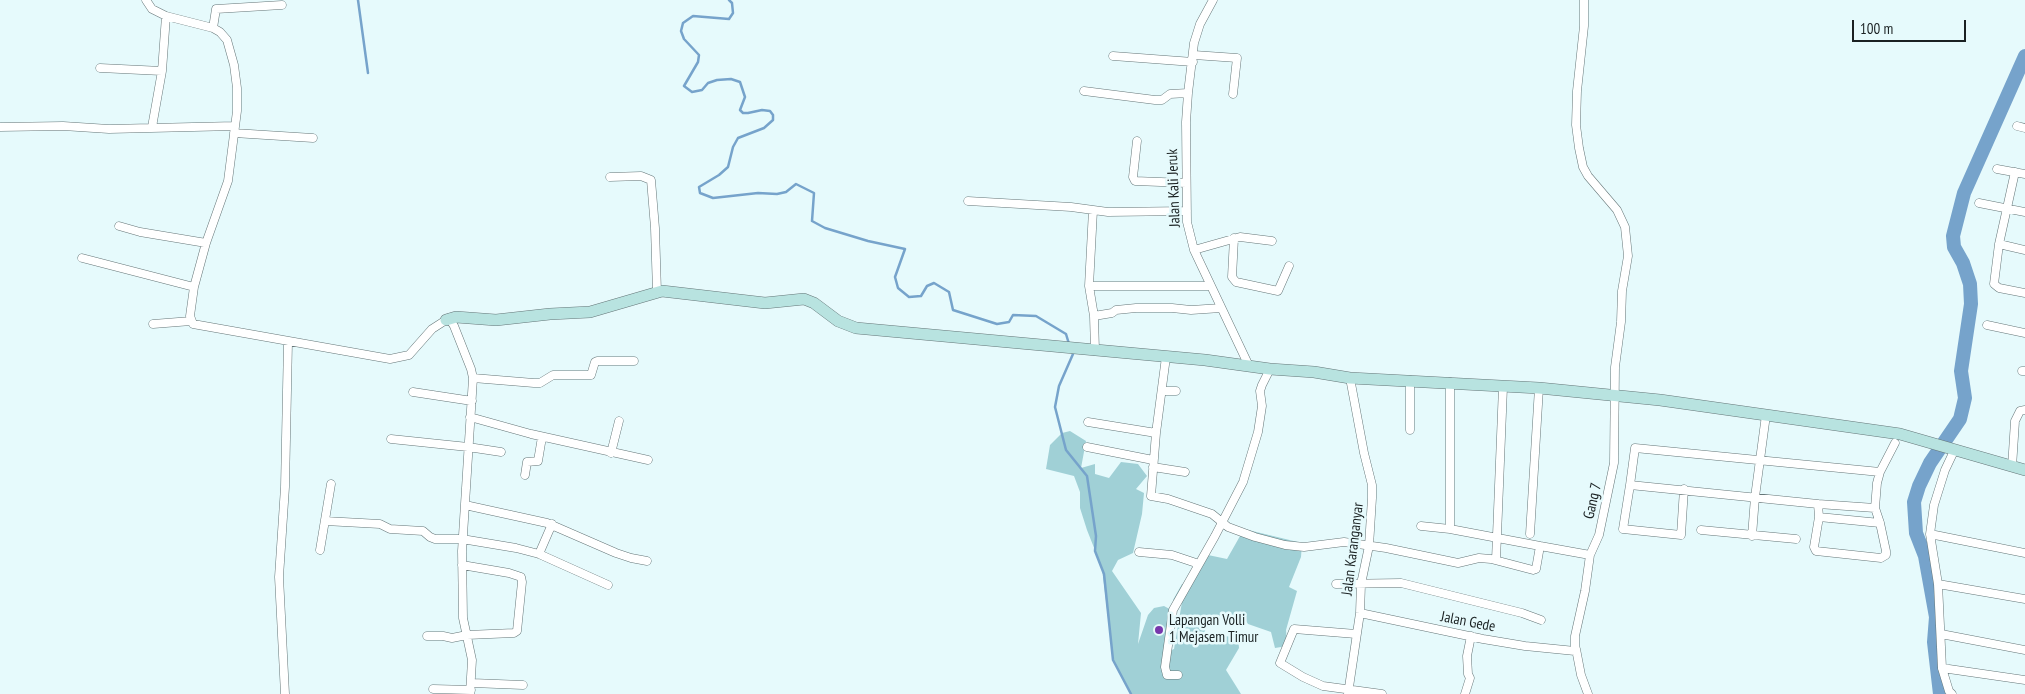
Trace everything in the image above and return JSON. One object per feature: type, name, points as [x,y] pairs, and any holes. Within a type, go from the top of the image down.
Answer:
[{"type":"street","points":[[146,0],[152,9],[166,16],[213,28],[225,36],[234,65],[238,88],[228,180],[206,243],[194,287],[191,321]]},
{"type":"street","name":"Jalan Kali Jeruk","points":[[1213,0],[1200,24],[1194,43],[1188,93],[1186,122],[1188,230],[1194,250],[1221,308],[1261,368]]},
{"type":"street","name":"Gang 7","points":[[1584,0],[1584,26],[1577,91],[1576,125],[1579,148],[1583,167],[1588,176],[1617,210],[1625,228],[1628,256],[1622,292],[1614,395],[1616,437],[1614,463],[1599,534],[1590,555],[1585,591],[1575,636],[1574,650],[1588,694]]},
{"type":"street","points":[[213,28],[216,9],[282,5]]},
{"type":"street","points":[[152,128],[162,71],[166,16]]},
{"type":"street","points":[[1113,56],[1238,58],[1233,94]]},
{"type":"street","points":[[100,68],[162,71]]},
{"type":"street","points":[[1084,91],[1155,100],[1162,100],[1170,94],[1188,93]]},
{"type":"street","points":[[0,127],[63,126],[101,129],[234,129],[313,138]]},
{"type":"street","points":[[1137,141],[1133,177],[1135,181],[1186,183]]},
{"type":"street","points":[[1996,169],[2025,174]]},
{"type":"street","points":[[2014,172],[1999,244],[1994,286],[2025,293]]},
{"type":"street","points":[[610,177],[641,176],[652,183],[657,292]]},
{"type":"street","points":[[968,201],[1108,212],[1187,211]]},
{"type":"street","points":[[1979,203],[2025,212]]},
{"type":"street","points":[[1094,210],[1089,286],[1094,316],[1095,350]]},
{"type":"street","points":[[119,226],[140,232],[206,243]]},
{"type":"street","points":[[1194,250],[1234,238],[1250,237],[1272,241]]},
{"type":"street","points":[[1234,238],[1232,277],[1236,282],[1278,291],[1289,266]]},
{"type":"street","points":[[1999,244],[2025,250]]},
{"type":"street","points":[[82,258],[194,287]]},
{"type":"street","points":[[1089,286],[1210,286]]},
{"type":"street","points":[[153,324],[191,321],[197,326],[382,358],[398,358],[409,355],[432,329],[448,319],[496,320],[590,312],[657,292],[671,291],[765,303],[804,299],[814,303],[838,321],[856,328],[1233,363],[1350,378],[1450,382],[1614,395],[1900,434],[1950,450],[2025,470]]},
{"type":"street","points":[[1094,316],[1112,313],[1116,310],[1129,309],[1172,308],[1191,310],[1221,308]]},
{"type":"street","points":[[448,319],[454,326],[473,378],[462,539],[463,618],[472,660],[471,689]]},
{"type":"street","points":[[1987,326],[2025,334]]},
{"type":"street","points":[[285,694],[279,577],[285,488],[288,342]]},
{"type":"street","points":[[1166,357],[1156,433],[1151,496],[1168,499],[1212,514],[1237,530],[1285,545],[1304,547],[1344,542],[1458,563],[1468,563],[1479,558],[1496,560],[1535,570],[1540,546]]},
{"type":"street","points":[[473,378],[534,384],[540,383],[553,375],[591,375],[597,361],[634,361]]},
{"type":"street","points":[[1178,675],[1167,675],[1165,667],[1173,612],[1243,482],[1258,432],[1262,406],[1260,391],[1261,368]]},
{"type":"street","name":"Jalan Karanganyar","points":[[1348,692],[1360,613],[1361,584],[1369,546],[1372,485],[1350,378]]},
{"type":"street","points":[[1410,380],[1410,430]]},
{"type":"street","points":[[1450,382],[1450,525]]},
{"type":"street","points":[[1496,560],[1503,387]]},
{"type":"street","points":[[1530,534],[1539,388]]},
{"type":"street","points":[[1162,391],[1176,391]]},
{"type":"street","points":[[413,392],[472,401]]},
{"type":"street","points":[[2012,467],[2015,421],[2020,410],[2025,410]]},
{"type":"street","points":[[1752,536],[1755,497],[1766,415]]},
{"type":"street","points":[[470,417],[611,453],[648,460]]},
{"type":"street","points":[[611,453],[619,421]]},
{"type":"street","points":[[1088,422],[1156,433]]},
{"type":"street","points":[[525,475],[527,462],[538,461],[542,436]]},
{"type":"street","points":[[391,439],[501,452]]},
{"type":"street","points":[[1818,504],[1819,517],[1814,547],[1816,551],[1881,558],[1886,555],[1875,508],[1880,472],[1895,443]]},
{"type":"street","points":[[1087,447],[1184,472]]},
{"type":"street","points":[[1684,489],[1680,537],[1624,529],[1636,448],[1880,472]]},
{"type":"street","points":[[1950,450],[1934,505],[1930,534],[1938,584],[1942,634],[1942,668],[1952,694]]},
{"type":"street","points":[[320,550],[331,484]]},
{"type":"street","points":[[1630,485],[1875,508]]},
{"type":"street","points":[[465,505],[552,524],[616,553],[647,561]]},
{"type":"street","points":[[1819,517],[1880,523]]},
{"type":"street","points":[[324,521],[380,524],[390,529],[423,531],[435,539],[462,539],[540,554],[608,585]]},
{"type":"street","points":[[540,554],[552,524]]},
{"type":"street","points":[[1421,526],[1450,525],[1498,540],[1590,555]]},
{"type":"street","points":[[1701,530],[1796,539]]},
{"type":"street","points":[[1930,534],[2025,553]]},
{"type":"street","points":[[1139,552],[1172,555],[1199,564]]},
{"type":"street","points":[[427,636],[452,638],[467,635],[516,633],[522,580],[518,576],[509,573],[462,565]]},
{"type":"street","points":[[1336,584],[1401,583],[1522,612],[1541,620]]},
{"type":"street","points":[[1938,584],[2025,599]]},
{"type":"street","name":"Jalan Gede","points":[[1360,613],[1471,636],[1574,650]]},
{"type":"street","points":[[1356,634],[1294,629],[1280,662],[1303,677],[1323,686],[1348,692],[1382,694]]},
{"type":"street","points":[[1942,634],[2025,650]]},
{"type":"street","points":[[1465,694],[1470,678],[1467,656],[1471,636]]},
{"type":"street","points":[[1942,668],[2025,680]]},
{"type":"street","points":[[433,689],[471,689],[523,685]]},
{"type":"shaded area","points":[[1070,431],[1086,441],[1081,468],[1095,464],[1095,474],[1109,478],[1121,462],[1138,464],[1147,476],[1136,489],[1144,493],[1142,514],[1133,553],[1118,560],[1112,571],[1141,613],[1138,644],[1148,615],[1154,608],[1164,606],[1177,613],[1171,648],[1163,653],[1174,649],[1182,602],[1173,600],[1182,584],[1191,585],[1208,555],[1227,559],[1244,529],[1302,543],[1301,557],[1289,587],[1297,591],[1286,630],[1287,646],[1275,648],[1271,632],[1248,624],[1243,616],[1225,614],[1211,618],[1203,635],[1238,637],[1239,648],[1226,670],[1241,694],[1131,694],[1113,660],[1102,568],[1080,508],[1080,492],[1074,476],[1046,469],[1050,445],[1062,433]]},
{"type":"waterway","points":[[358,0],[368,73]]},
{"type":"waterway","points":[[729,0],[732,3],[733,13],[729,19],[693,16],[683,23],[681,31],[684,39],[699,55],[698,62],[684,86],[692,92],[702,90],[708,83],[717,80],[731,79],[740,82],[745,97],[740,110],[743,113],[762,110],[770,111],[773,115],[773,120],[764,128],[738,138],[733,147],[728,167],[699,187],[700,193],[713,198],[758,193],[777,194],[786,192],[796,184],[814,193],[812,221],[825,228],[868,241],[905,249],[895,277],[898,288],[909,297],[921,296],[927,286],[934,283],[949,292],[953,310],[997,324],[1009,322],[1013,315],[1036,316],[1066,334],[1069,344]]},
{"type":"waterway","points":[[1940,694],[1934,642],[1936,617],[1925,556],[1916,533],[1914,502],[1930,463],[1960,419],[1965,398],[1961,371],[1971,304],[1970,284],[1963,263],[1954,247],[1953,236],[1964,193],[2025,56]]},
{"type":"waterway","points":[[1072,351],[1073,354],[1059,386],[1055,407],[1066,450],[1087,476],[1096,536],[1095,551],[1104,574],[1113,660],[1131,694]]},
{"type":"place","name":"Lapangan Volli 1 Mejasem Timur","points":[[1159,630]]}]
